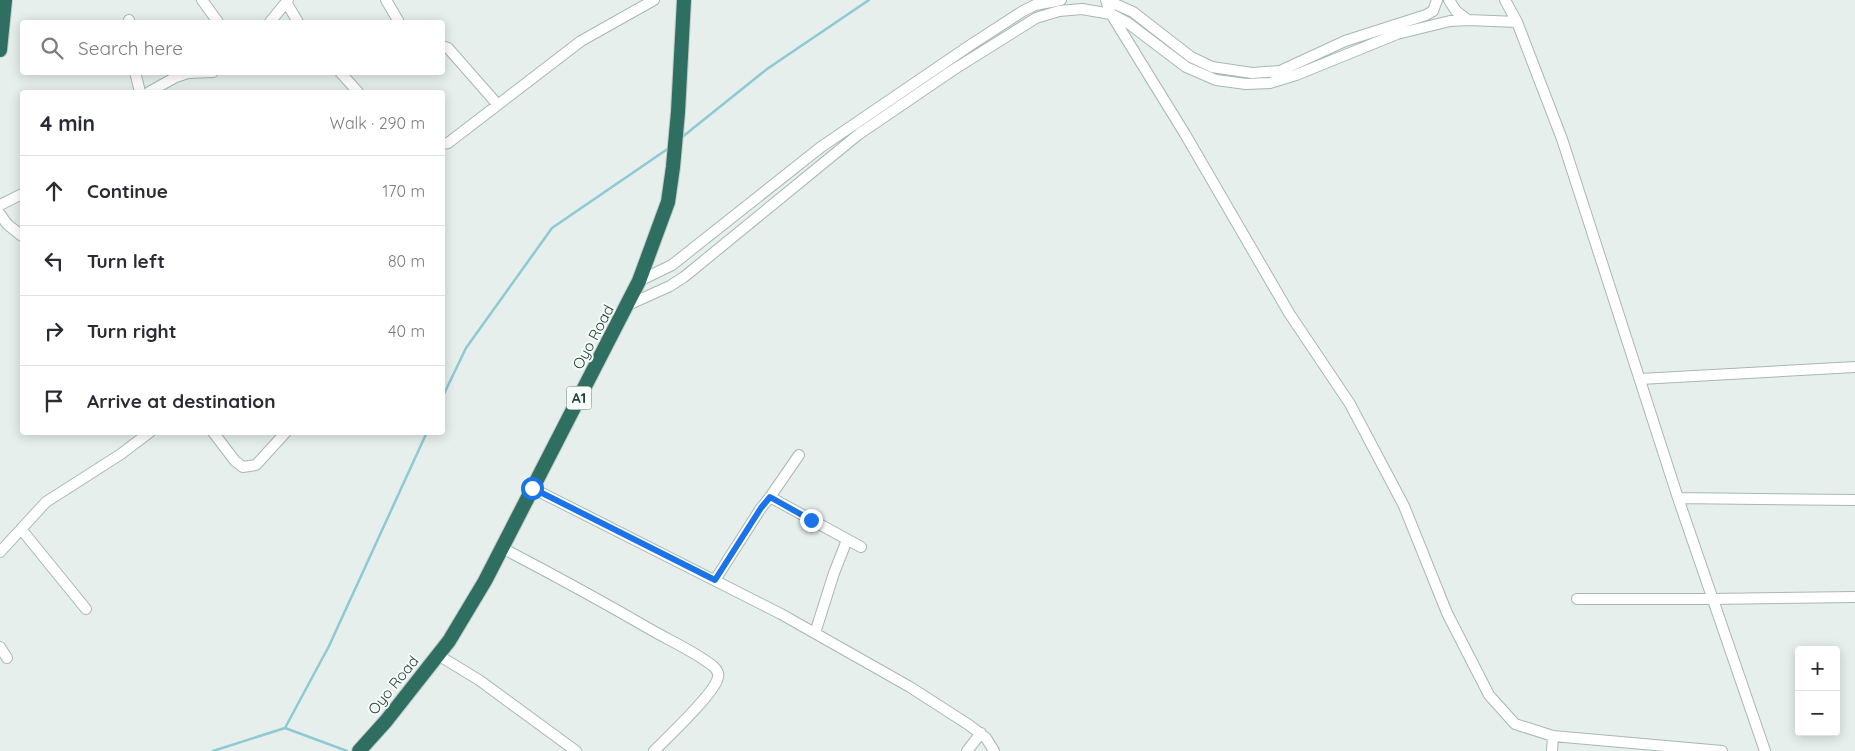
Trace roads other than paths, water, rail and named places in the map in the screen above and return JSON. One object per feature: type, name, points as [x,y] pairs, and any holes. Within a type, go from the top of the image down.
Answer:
[{"type":"highway","points":[[0,50],[5,0]]},
{"type":"highway","name":"Oyo Road","points":[[359,751],[386,721],[454,634],[485,581],[640,281],[668,202],[675,148],[684,0]]},
{"type":"street","points":[[202,0],[217,20]]},
{"type":"street","points":[[386,0],[398,20]]},
{"type":"street","points":[[445,144],[581,41],[654,0]]},
{"type":"street","points":[[640,281],[672,265],[821,147],[969,46],[1035,5],[1061,0]]},
{"type":"street","points":[[1106,0],[1133,12],[1191,57],[1212,67],[1252,73],[1280,71],[1345,41],[1426,15],[1432,11],[1438,0]]},
{"type":"street","points":[[1106,0],[1111,14],[1185,134],[1289,313],[1350,404],[1404,506],[1447,613],[1488,694],[1514,724],[1553,736],[1654,748],[1722,751]]},
{"type":"street","points":[[1449,0],[1456,11],[1468,20]]},
{"type":"street","points":[[1505,0],[1517,22],[1562,139],[1678,498],[1765,751]]},
{"type":"street","points":[[272,20],[287,1],[297,20]]},
{"type":"street","points":[[628,304],[670,286],[684,277],[859,134],[953,70],[1036,18],[1059,11],[1082,10],[1111,14],[1128,23],[1186,67],[1216,80],[1246,84],[1270,83],[1296,75],[1397,34],[1450,21],[1517,22]]},
{"type":"street","points":[[445,47],[448,48],[498,105]]},
{"type":"street","points":[[136,75],[140,90]]},
{"type":"street","points":[[153,90],[182,75]]},
{"type":"street","points":[[343,75],[356,90]]},
{"type":"street","points":[[0,205],[20,195]]},
{"type":"street","points":[[0,214],[7,224],[20,234]]},
{"type":"street","points":[[1640,379],[1855,367]]},
{"type":"street","points":[[0,552],[46,502],[121,454],[146,435]]},
{"type":"street","points":[[215,435],[234,461],[243,467],[256,465],[283,435]]},
{"type":"street","points":[[715,580],[761,508],[799,455]]},
{"type":"street","points":[[532,488],[715,580],[815,633],[910,687],[981,734],[994,751]]},
{"type":"street","points":[[770,497],[861,547]]},
{"type":"street","points":[[1678,498],[1855,500]]},
{"type":"street","points":[[21,529],[86,609]]},
{"type":"street","points":[[815,633],[834,573],[847,540]]},
{"type":"street","points":[[502,548],[588,593],[718,671],[716,683],[685,720],[654,751]]},
{"type":"street","points":[[1577,599],[1855,597]]},
{"type":"street","points":[[0,647],[7,658]]},
{"type":"street","points":[[438,655],[479,680],[576,751]]},
{"type":"street","points":[[967,751],[981,734]]},
{"type":"street","points":[[1552,751],[1553,736]]},
{"type":"waterway","points":[[681,138],[767,69],[869,0]]},
{"type":"waterway","points":[[445,392],[466,348],[552,228],[669,148]]},
{"type":"waterway","points":[[213,751],[285,728],[329,646],[426,435]]},
{"type":"waterway","points":[[285,728],[347,751]]}]
